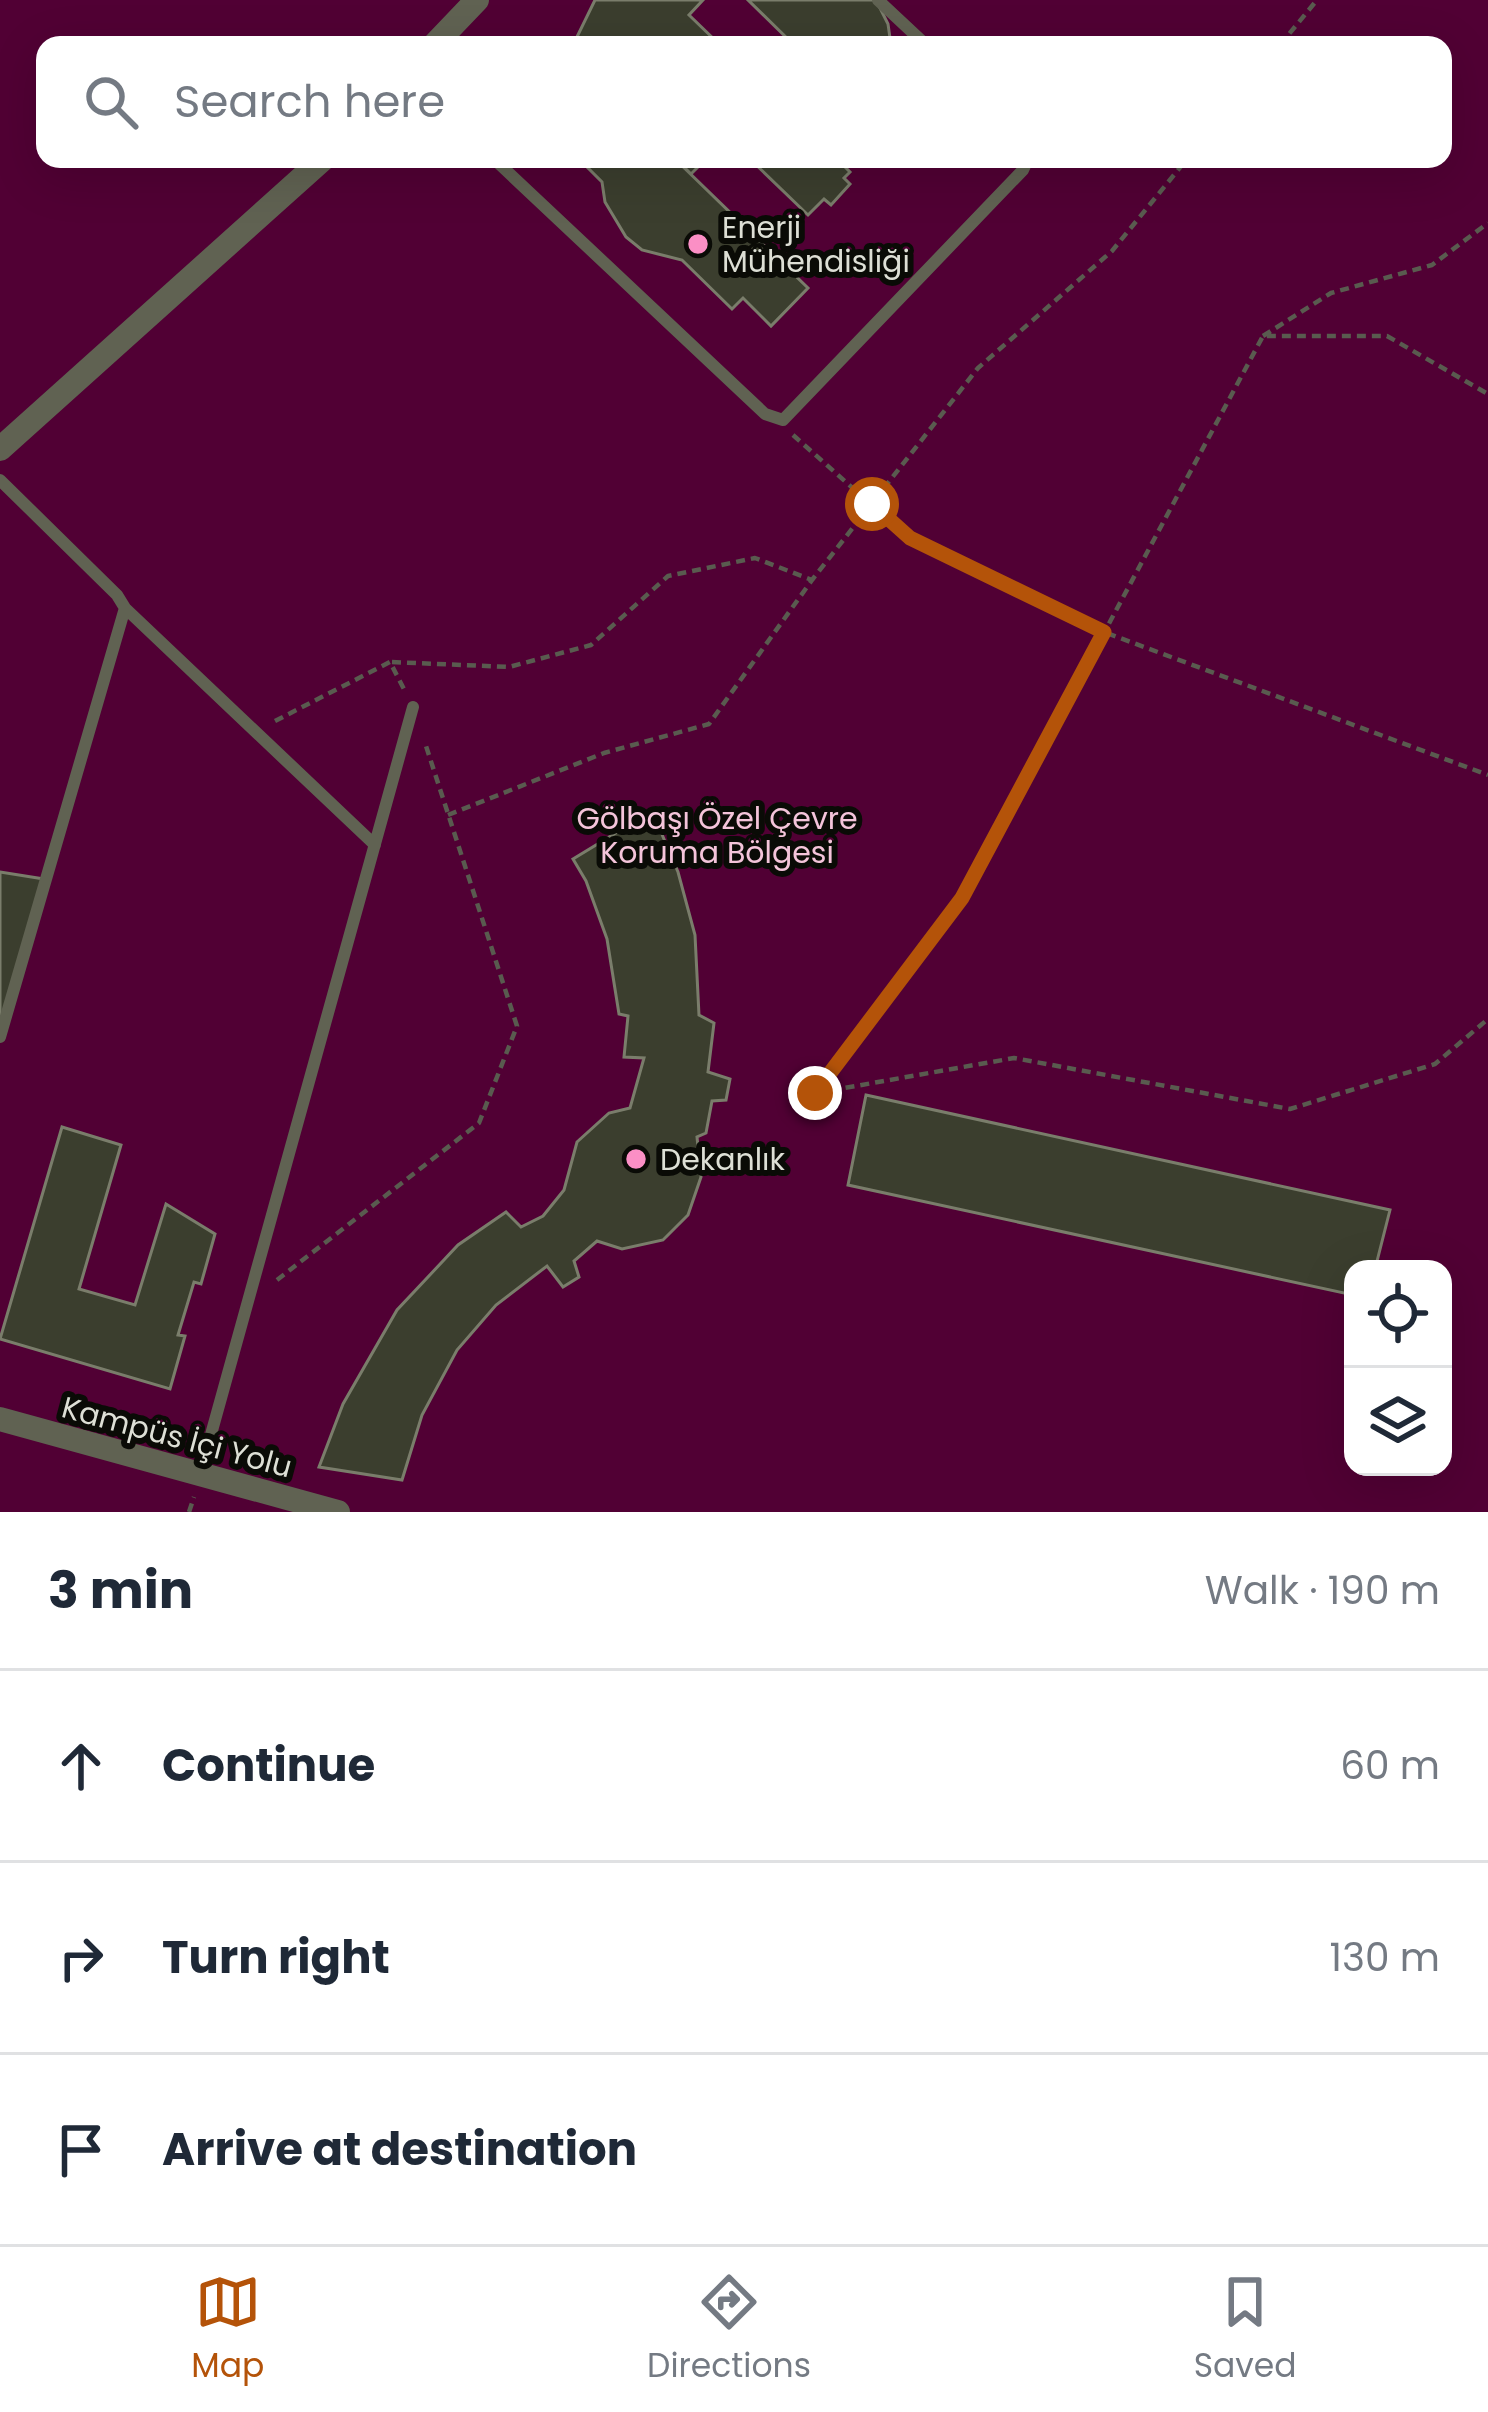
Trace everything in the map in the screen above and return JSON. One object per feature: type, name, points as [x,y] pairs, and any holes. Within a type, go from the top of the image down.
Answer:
[{"type":"street","points":[[443,36],[477,0]]},
{"type":"street","points":[[0,448],[313,168]]},
{"type":"street","name":"Kampüs İçi Yolu","points":[[0,1419],[338,1512]]},
{"type":"lane","points":[[878,0],[916,36]]},
{"type":"lane","points":[[504,168],[765,414],[776,419],[791,416],[1024,168]]},
{"type":"lane","points":[[0,480],[125,608],[375,845]]},
{"type":"lane","points":[[0,1037],[125,608]]},
{"type":"lane","points":[[200,1474],[413,707]]},
{"type":"path","points":[[1287,36],[1317,0]]},
{"type":"path","points":[[448,815],[604,753],[709,724],[812,580],[978,368],[1112,251],[1180,168]]},
{"type":"path","points":[[1488,223],[1432,265],[1331,293],[1263,336],[962,898],[815,1093],[1014,1058],[1290,1109],[1435,1064],[1488,1019]]},
{"type":"path","points":[[1263,336],[1387,336],[1488,394]]},
{"type":"path","points":[[776,419],[910,538],[1104,632],[1488,775]]},
{"type":"path","points":[[255,731],[390,662],[509,667],[592,645],[668,576],[755,558],[812,580]]},
{"type":"path","points":[[248,1302],[479,1123],[517,1026],[413,707],[390,662]]},
{"type":"green space","name":"Gölbaşı Özel Çevre Koruma Bölgesi","points":[[0,0],[1488,0],[1488,1512],[0,1512]]},
{"type":"building","points":[[595,0],[703,0],[689,15],[711,36],[577,36]]},
{"type":"building","points":[[748,0],[876,0],[890,36],[785,36]]},
{"type":"building","name":"Enerji Mühendisliği","points":[[588,168],[684,168],[808,288],[771,326],[743,298],[732,309],[682,260],[642,250],[626,237],[605,202],[602,182]]},
{"type":"building","name":"Enerji Mühendisliği","points":[[759,168],[846,168],[850,172],[844,178],[850,184],[831,205],[824,199],[808,215]]},
{"type":"building","name":"Dekanlık","points":[[652,811],[678,872],[695,935],[699,1015],[714,1023],[708,1072],[730,1079],[726,1100],[712,1101],[706,1133],[697,1137],[701,1177],[688,1215],[663,1240],[622,1249],[597,1241],[574,1261],[579,1277],[563,1287],[547,1266],[496,1305],[457,1350],[422,1415],[402,1480],[319,1467],[343,1404],[397,1310],[458,1245],[506,1212],[521,1227],[543,1216],[564,1190],[577,1142],[609,1113],[630,1108],[644,1058],[624,1057],[628,1016],[619,1014],[607,939],[573,859]]},
{"type":"building","points":[[0,872],[44,879],[0,1037]]},
{"type":"building","points":[[866,1095],[1390,1210],[1377,1260],[1344,1260],[1344,1293],[848,1185]]},
{"type":"building","points":[[62,1127],[121,1145],[79,1289],[135,1305],[166,1204],[215,1234],[201,1284],[194,1282],[178,1335],[185,1336],[170,1389],[0,1339]]},
{"type":"place","name":"Enerji Mühendisliği","points":[[698,244]]},
{"type":"place","name":"Dekanlık","points":[[636,1159]]},
{"type":"route","points":[[815,1093],[962,898],[1104,632],[910,538],[872,504]]}]
